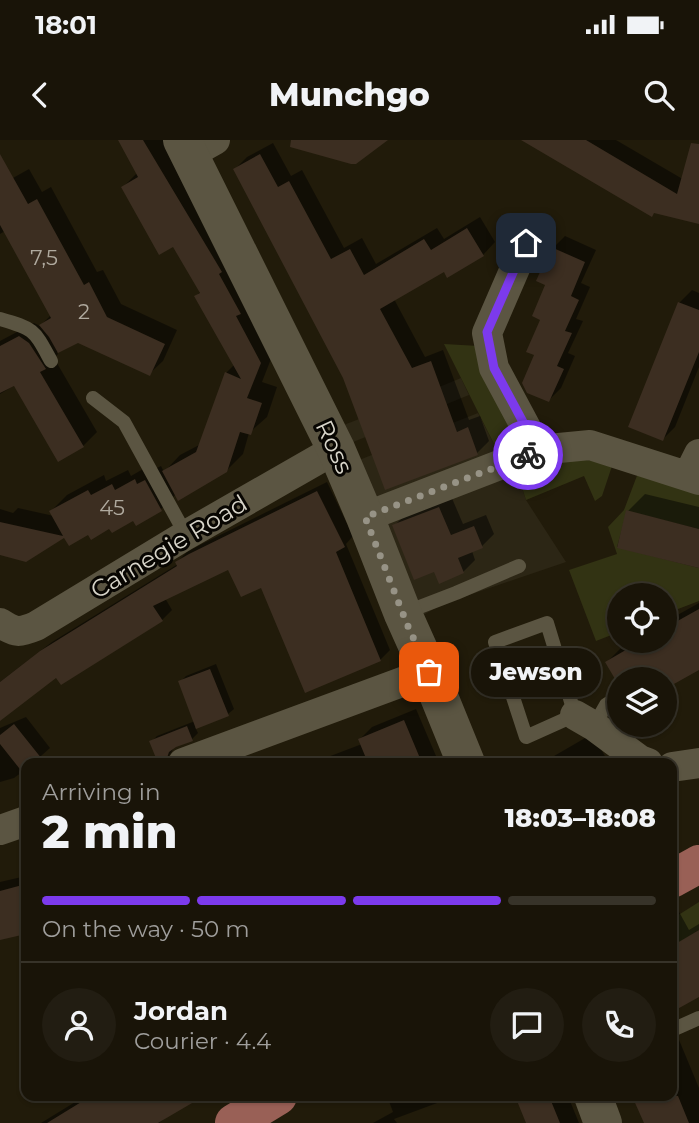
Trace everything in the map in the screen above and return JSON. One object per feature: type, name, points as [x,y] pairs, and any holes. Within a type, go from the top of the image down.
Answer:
[{"type":"main road","points":[[677,876],[699,864]]},
{"type":"main road","points":[[234,1123],[270,1101]]},
{"type":"street","name":"Ross","points":[[196,145],[336,449],[464,758]]},
{"type":"street","points":[[526,243],[487,332],[494,368],[538,450]]},
{"type":"street","points":[[365,517],[538,450],[590,445],[695,470]]},
{"type":"street","name":"Carnegie Road","points":[[0,623],[21,632],[36,626],[186,535],[336,449]]},
{"type":"street","points":[[197,758],[429,672]]},
{"type":"street","points":[[585,720],[637,758]]},
{"type":"street","points":[[677,766],[699,763]]},
{"type":"street","points":[[0,830],[21,823]]},
{"type":"street","points":[[595,1101],[603,1123]]},
{"type":"lane","points":[[0,319],[23,325],[34,332],[51,361]]},
{"type":"lane","points":[[93,398],[124,422],[186,535]]},
{"type":"lane","points":[[403,614],[519,566]]},
{"type":"lane","points":[[585,720],[547,623],[495,642],[526,737],[585,720],[607,704]]},
{"type":"lane","points":[[677,1028],[699,1018]]},
{"type":"shaded area","points":[[444,344],[479,346],[516,440],[506,447],[497,450]]},
{"type":"shaded area","points":[[461,378],[469,395],[336,449],[328,431]]},
{"type":"shaded area","points":[[478,413],[497,450],[518,475],[526,500],[566,562],[443,604],[407,624],[344,466]]},
{"type":"shaded area","points":[[563,461],[602,461],[612,466],[602,496],[595,501],[584,476],[526,500],[518,475]]},
{"type":"shaded area","points":[[638,473],[699,494],[699,529],[627,511],[617,547],[699,568],[699,601],[677,609],[677,583],[607,583],[607,637],[596,641],[569,570],[617,554],[608,527],[624,510]]},
{"type":"shaded area","points":[[699,902],[699,930],[677,944],[677,916]]},
{"type":"building","points":[[118,140],[143,140],[222,272],[219,274],[241,314],[236,316],[261,363],[247,398],[262,403],[251,435],[240,432],[227,472],[178,501],[162,471],[196,452],[225,372],[241,379],[194,296],[200,293],[173,247],[159,255],[121,187],[138,177]]},
{"type":"building","points":[[291,140],[388,140],[356,164],[351,164],[290,147]]},
{"type":"building","points":[[521,140],[586,140],[677,194],[691,143],[699,144],[699,224],[654,213],[652,217]]},
{"type":"building","points":[[0,154],[28,204],[37,199],[84,285],[89,282],[107,317],[165,344],[150,376],[78,343],[58,353],[39,325],[51,318],[0,225]]},
{"type":"building","points":[[260,154],[278,187],[289,181],[331,259],[350,249],[364,275],[424,239],[431,250],[467,228],[484,256],[447,278],[444,272],[380,309],[412,368],[431,361],[457,432],[468,427],[478,455],[385,490],[343,378],[233,169]]},
{"type":"building","points":[[551,247],[585,262],[571,296],[579,300],[565,331],[572,333],[557,366],[564,369],[549,402],[527,393],[522,383],[534,355],[526,352],[540,320],[532,316],[545,285],[536,281]]},
{"type":"building","points":[[678,302],[699,310],[699,352],[663,441],[628,427]]},
{"type":"building","points":[[19,336],[29,343],[46,369],[40,372],[84,447],[58,462],[14,386],[0,393],[0,346]]},
{"type":"building","points":[[135,479],[137,484],[145,480],[162,511],[136,526],[133,521],[112,533],[109,529],[91,540],[88,535],[69,546],[64,538],[26,562],[0,555],[0,522],[63,536],[49,511],[88,490],[91,495],[112,484],[115,490]]},
{"type":"building","points":[[317,491],[345,547],[336,552],[381,661],[305,693],[261,588],[241,597],[228,570],[153,606],[163,621],[61,685],[56,678],[0,721],[0,682],[40,651],[177,566],[175,562]]},
{"type":"building","points":[[439,507],[451,535],[474,526],[483,548],[458,558],[464,573],[439,584],[434,572],[414,580],[392,525]]},
{"type":"building","points":[[626,510],[699,529],[699,568],[617,548]]},
{"type":"building","points":[[699,609],[699,670],[677,682],[677,667],[608,667],[605,662],[621,653],[677,653],[677,621]]},
{"type":"building","points":[[210,669],[229,716],[196,729],[178,681]]},
{"type":"building","points":[[404,720],[420,758],[366,758],[358,739]]},
{"type":"building","points":[[14,724],[41,758],[21,758],[21,770],[0,744],[0,735]]},
{"type":"building","points":[[187,726],[193,741],[176,747],[169,752],[167,758],[156,758],[149,741]]},
{"type":"building","points":[[21,885],[21,935],[0,940],[0,891]]},
{"type":"building","points":[[699,930],[699,997],[677,1009],[677,943]]},
{"type":"building","points":[[678,1096],[689,1123],[644,1123],[634,1101],[677,1101]]},
{"type":"building","points":[[83,1101],[195,1101],[158,1123],[47,1123]]},
{"type":"building","points":[[517,1101],[551,1101],[560,1123],[526,1123]]},
{"type":"way so far","points":[[429,672],[365,517],[528,455]]},
{"type":"place","name":"Jewson","points":[[429,672]]},
{"type":"route","points":[[526,243],[487,332],[494,368],[538,450],[528,455]]}]
